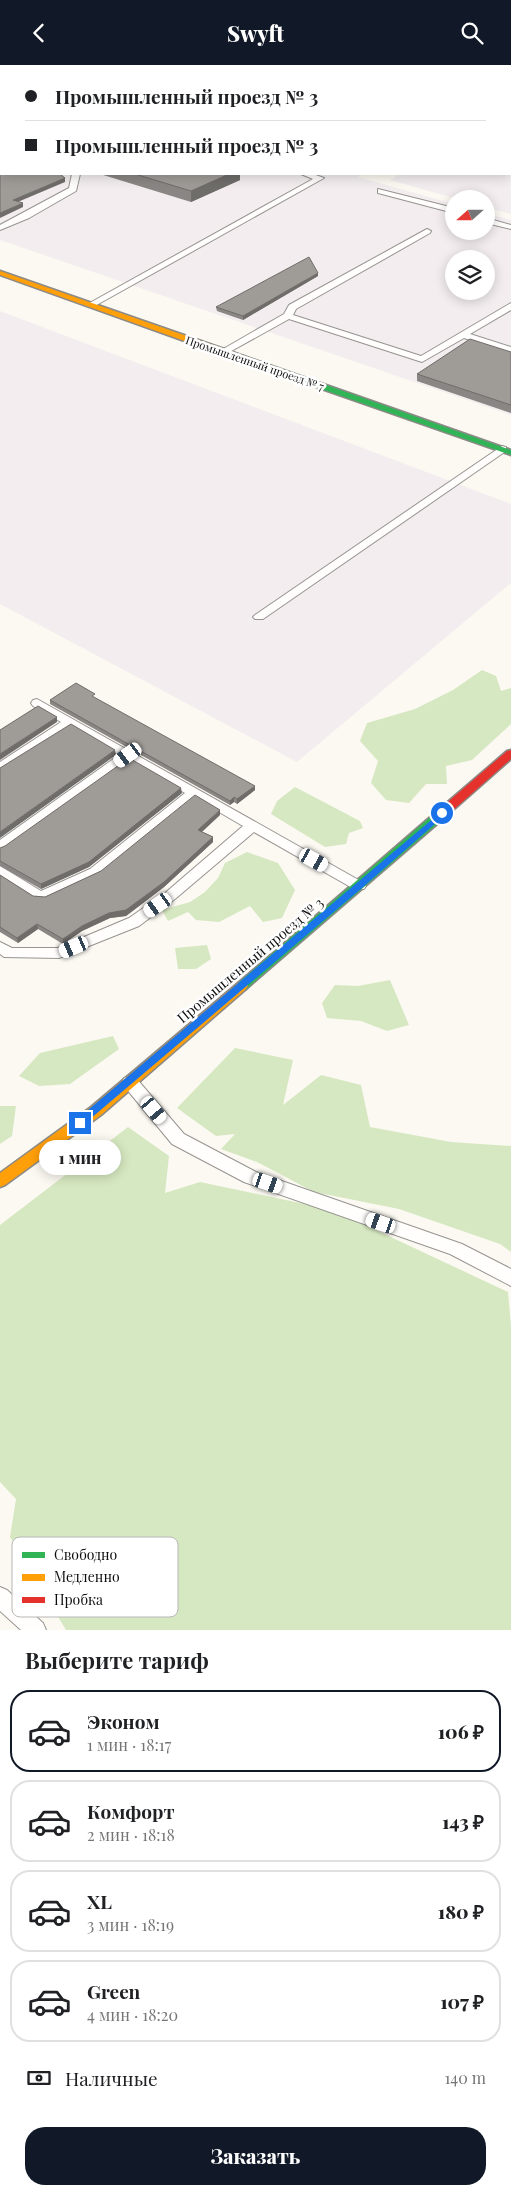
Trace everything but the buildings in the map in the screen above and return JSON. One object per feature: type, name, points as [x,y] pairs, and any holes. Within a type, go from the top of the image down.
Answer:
[{"type":"street","name":"Промышленный проезд № 7","points":[[0,273],[507,451]]},
{"type":"street","name":"Промышленный проезд № 3","points":[[0,1181],[96,1111],[360,886],[511,753]]},
{"type":"lane","points":[[0,228],[26,216],[73,189],[75,175]]},
{"type":"lane","points":[[90,305],[320,178],[308,175]]},
{"type":"lane","points":[[381,191],[445,209]]},
{"type":"lane","points":[[495,223],[511,227]]},
{"type":"lane","points":[[223,352],[288,316],[292,307],[427,231]]},
{"type":"lane","points":[[288,316],[422,359],[511,306]]},
{"type":"lane","points":[[462,335],[511,350]]},
{"type":"lane","points":[[259,617],[507,451]]},
{"type":"lane","points":[[37,703],[360,886]]},
{"type":"lane","points":[[0,769],[70,722]]},
{"type":"lane","points":[[0,847],[128,755]]},
{"type":"lane","points":[[0,871],[40,897],[95,872],[194,792]]},
{"type":"lane","points":[[0,947],[9,953],[59,953],[134,922],[170,896],[252,826]]},
{"type":"lane","points":[[130,1082],[178,1139],[242,1173],[456,1249],[511,1278]]},
{"type":"lane","points":[[0,1597],[12,1608]]},
{"type":"lane","points":[[22,1617],[36,1630]]},
{"type":"shaded area","points":[[0,175],[361,175],[358,177],[445,201],[445,240],[495,240],[495,216],[511,220],[511,415],[0,240]]},
{"type":"shaded area","points":[[399,175],[510,175],[511,214],[495,210],[495,190],[445,190],[445,196],[390,180]]},
{"type":"shaded area","points":[[0,311],[511,504],[511,583],[297,762],[0,604]]},
{"type":"green space","points":[[482,670],[496,676],[501,691],[511,688],[511,724],[472,760],[446,766],[447,784],[426,784],[409,803],[386,800],[371,783],[378,761],[360,741],[367,723],[415,709],[453,690]]},
{"type":"green space","points":[[295,787],[360,821],[363,828],[349,833],[346,844],[325,847],[271,814],[277,801]]},
{"type":"green space","points":[[247,852],[278,863],[295,890],[282,918],[263,922],[250,906],[219,922],[196,920],[188,912],[168,921],[162,910],[190,902],[205,892],[218,878],[225,863]]},
{"type":"green space","points":[[207,945],[211,959],[196,969],[178,969],[175,948]]},
{"type":"green space","points":[[390,980],[409,1025],[387,1031],[361,1021],[327,1018],[322,1003],[335,985],[358,986]]},
{"type":"green space","points":[[113,1036],[119,1049],[70,1084],[39,1086],[19,1076],[40,1053]]},
{"type":"green space","points":[[235,1048],[293,1060],[283,1105],[321,1075],[361,1085],[370,1127],[451,1142],[511,1146],[511,1252],[500,1244],[399,1209],[314,1192],[257,1162],[221,1149],[235,1134],[216,1136],[177,1108]]},
{"type":"green space","points":[[0,1106],[16,1106],[12,1136],[0,1144]]},
{"type":"green space","points":[[128,1127],[169,1156],[165,1193],[200,1182],[333,1210],[508,1292],[511,1326],[511,1630],[66,1630],[58,1617],[178,1617],[178,1537],[12,1537],[12,1540],[10,1537],[16,1499],[0,1482],[0,1225]]},
{"type":"traffic: fast","points":[[221,351],[511,453]]},
{"type":"traffic: fast","points":[[242,986],[447,809]]},
{"type":"traffic: slow","points":[[0,273],[221,351]]},
{"type":"traffic: slow","points":[[0,1181],[96,1111],[242,986]]},
{"type":"traffic: jam","points":[[447,809],[511,753]]},
{"type":"route","points":[[80,1123],[360,886],[442,813]]}]
